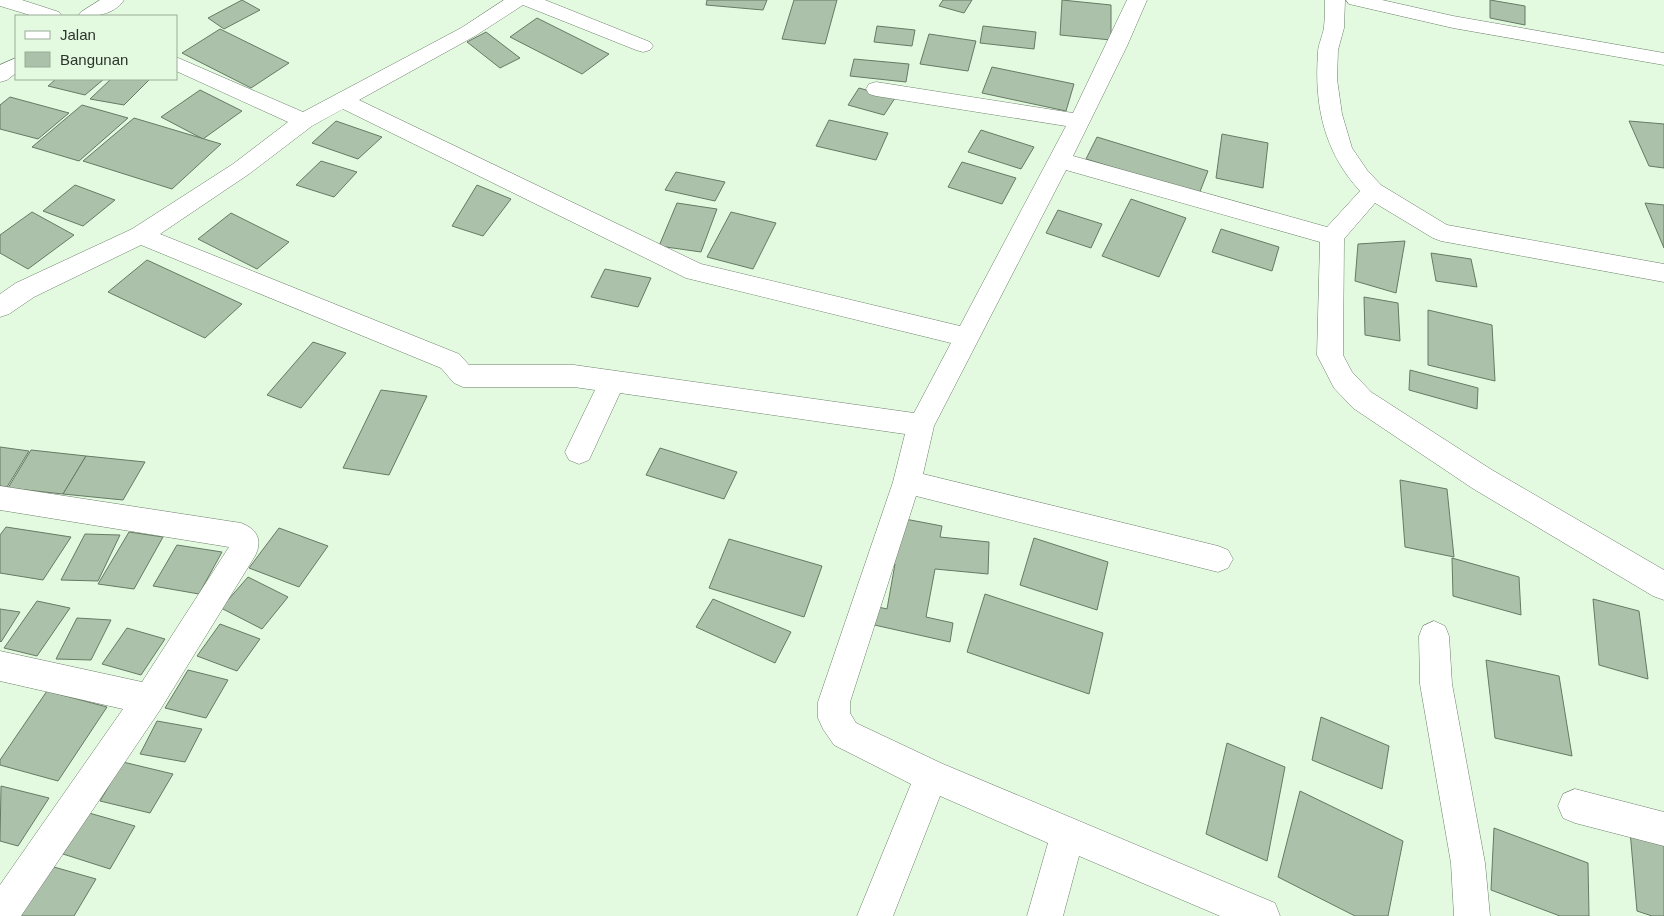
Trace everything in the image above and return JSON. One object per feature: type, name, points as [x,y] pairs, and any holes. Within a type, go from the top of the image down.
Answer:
[{"type":"street","points":[[2,0],[49,15]]},
{"type":"street","points":[[90,15],[114,0]]},
{"type":"street","points":[[0,307],[25,290],[140,235],[241,169],[304,121],[468,32],[517,0]]},
{"type":"street","points":[[528,0],[643,46]]},
{"type":"street","points":[[1138,0],[1118,46],[1080,121],[921,425],[906,482],[834,702],[834,718],[844,734],[931,776],[1262,916]]},
{"type":"street","points":[[1335,0],[1334,28],[1328,50],[1327,79],[1331,114],[1341,149],[1359,176],[1373,190],[1441,232],[1664,274]]},
{"type":"street","points":[[1356,0],[1467,16],[1664,59]]},
{"type":"street","points":[[0,20],[21,7]]},
{"type":"street","points":[[178,64],[304,121]]},
{"type":"street","points":[[0,75],[15,65]]},
{"type":"street","points":[[876,89],[1080,121]]},
{"type":"street","points":[[342,100],[696,272],[966,337]]},
{"type":"street","points":[[1059,160],[1332,237]]},
{"type":"street","points":[[1373,190],[1332,237],[1330,355],[1343,380],[1362,400],[1482,479],[1664,586]]},
{"type":"street","points":[[140,235],[450,361],[463,376],[574,376],[921,425]]},
{"type":"street","points":[[0,284],[25,290]]},
{"type":"street","points":[[579,452],[612,381]]},
{"type":"street","points":[[906,482],[1218,559]]},
{"type":"street","points":[[0,498],[245,538],[245,547],[149,699],[0,916]]},
{"type":"street","points":[[1434,636],[1436,684],[1468,863],[1472,916]]},
{"type":"street","points":[[0,666],[149,699]]},
{"type":"street","points":[[875,916],[931,776]]},
{"type":"street","points":[[1575,806],[1664,830]]},
{"type":"street","points":[[1045,916],[1068,834]]},
{"type":"building","points":[[242,0],[260,10],[224,29],[208,18]]},
{"type":"building","points":[[707,0],[767,0],[763,10],[706,5]]},
{"type":"building","points":[[794,0],[837,0],[825,44],[782,39]]},
{"type":"building","points":[[943,0],[972,0],[964,13],[939,6]]},
{"type":"building","points":[[1062,0],[1111,5],[1111,40],[1060,35]]},
{"type":"building","points":[[1490,0],[1525,6],[1525,25],[1490,18]]},
{"type":"building","points":[[537,18],[609,54],[582,74],[510,37]]},
{"type":"building","points":[[877,26],[915,30],[912,46],[874,42]]},
{"type":"building","points":[[983,26],[1036,32],[1034,49],[980,43]]},
{"type":"building","points":[[220,29],[289,63],[251,88],[182,53]]},
{"type":"building","points":[[486,32],[520,58],[500,68],[467,42]]},
{"type":"building","points":[[929,34],[976,41],[968,71],[920,64]]},
{"type":"building","points":[[854,59],[909,64],[906,82],[850,76]]},
{"type":"building","points":[[992,67],[1074,84],[1066,111],[982,93]]},
{"type":"building","points":[[55,80],[103,80],[85,95],[48,86]]},
{"type":"building","points":[[110,80],[149,80],[124,105],[90,99]]},
{"type":"building","points":[[859,88],[895,98],[884,115],[848,105]]},
{"type":"building","points":[[200,90],[242,111],[203,139],[161,117]]},
{"type":"building","points":[[10,97],[69,113],[38,139],[0,129],[0,105]]},
{"type":"building","points":[[82,105],[128,118],[79,161],[32,147]]},
{"type":"building","points":[[134,118],[221,144],[172,189],[83,161]]},
{"type":"building","points":[[829,120],[888,133],[876,160],[816,146]]},
{"type":"building","points":[[336,121],[382,137],[358,159],[312,143]]},
{"type":"building","points":[[1629,121],[1664,124],[1664,168],[1649,166]]},
{"type":"building","points":[[981,130],[1034,147],[1021,169],[968,152]]},
{"type":"building","points":[[1222,134],[1268,143],[1263,188],[1216,178]]},
{"type":"building","points":[[1097,137],[1208,171],[1199,194],[1086,159]]},
{"type":"building","points":[[321,161],[357,172],[334,197],[296,185]]},
{"type":"building","points":[[962,162],[1016,178],[1002,204],[948,187]]},
{"type":"building","points":[[676,172],[725,182],[715,201],[665,190]]},
{"type":"building","points":[[75,185],[115,200],[83,226],[43,211]]},
{"type":"building","points":[[477,185],[511,199],[483,236],[452,226]]},
{"type":"building","points":[[1131,199],[1186,218],[1159,277],[1102,256]]},
{"type":"building","points":[[677,203],[717,209],[701,252],[659,246]]},
{"type":"building","points":[[1645,203],[1664,205],[1664,248]]},
{"type":"building","points":[[1058,210],[1102,224],[1091,248],[1046,233]]},
{"type":"building","points":[[32,212],[74,235],[28,269],[0,253],[0,235]]},
{"type":"building","points":[[731,212],[776,223],[753,269],[707,257]]},
{"type":"building","points":[[231,213],[289,242],[257,269],[198,239]]},
{"type":"building","points":[[1221,229],[1279,247],[1272,271],[1212,252]]},
{"type":"building","points":[[1405,241],[1396,293],[1355,281],[1358,244]]},
{"type":"building","points":[[1431,253],[1471,259],[1477,287],[1436,281]]},
{"type":"building","points":[[147,260],[242,304],[205,338],[108,292]]},
{"type":"building","points":[[605,269],[651,278],[638,307],[591,297]]},
{"type":"building","points":[[1364,297],[1398,303],[1400,341],[1365,335]]},
{"type":"building","points":[[1428,310],[1492,325],[1495,381],[1428,365]]},
{"type":"building","points":[[313,342],[346,353],[301,408],[267,395]]},
{"type":"building","points":[[1410,370],[1478,388],[1477,409],[1409,390]]},
{"type":"building","points":[[381,390],[427,396],[389,475],[343,468]]},
{"type":"building","points":[[0,447],[29,451],[7,487],[0,486]]},
{"type":"building","points":[[660,448],[737,472],[724,499],[646,475]]},
{"type":"building","points":[[31,450],[86,456],[63,494],[8,488]]},
{"type":"building","points":[[86,456],[145,462],[123,500],[63,494]]},
{"type":"building","points":[[1400,480],[1447,489],[1454,557],[1405,547]]},
{"type":"building","points":[[905,519],[942,526],[940,537],[989,542],[988,574],[935,569],[926,617],[953,623],[950,642],[870,624],[874,606],[887,609],[895,564],[889,564]]},
{"type":"building","points":[[6,527],[71,537],[43,580],[0,573],[0,535]]},
{"type":"building","points":[[279,528],[328,546],[299,587],[249,568]]},
{"type":"building","points":[[129,532],[163,537],[134,589],[98,584]]},
{"type":"building","points":[[85,534],[120,535],[98,581],[61,580]]},
{"type":"building","points":[[1034,538],[1108,562],[1097,610],[1020,585]]},
{"type":"building","points":[[729,539],[822,566],[804,617],[709,588]]},
{"type":"building","points":[[177,545],[222,552],[199,594],[153,586]]},
{"type":"building","points":[[1452,558],[1519,577],[1521,615],[1453,596]]},
{"type":"building","points":[[248,577],[288,597],[262,629],[221,608]]},
{"type":"building","points":[[985,594],[1103,633],[1089,694],[967,652]]},
{"type":"building","points":[[713,599],[791,632],[775,663],[696,627]]},
{"type":"building","points":[[1593,599],[1639,611],[1648,679],[1599,665]]},
{"type":"building","points":[[37,601],[70,608],[37,656],[4,648]]},
{"type":"building","points":[[0,609],[20,612],[1,642],[0,641]]},
{"type":"building","points":[[77,618],[111,620],[91,660],[56,659]]},
{"type":"building","points":[[220,624],[260,639],[237,671],[197,656]]},
{"type":"building","points":[[127,628],[165,639],[141,675],[102,664]]},
{"type":"building","points":[[1486,660],[1559,676],[1572,756],[1495,738]]},
{"type":"building","points":[[188,670],[228,680],[206,718],[165,708]]},
{"type":"building","points":[[47,691],[107,707],[58,781],[0,765],[0,760]]},
{"type":"building","points":[[1321,717],[1389,746],[1382,789],[1312,760]]},
{"type":"building","points":[[157,721],[202,729],[185,762],[140,754]]},
{"type":"building","points":[[1227,743],[1285,767],[1267,861],[1206,834]]},
{"type":"building","points":[[123,762],[173,774],[150,813],[100,801]]},
{"type":"building","points":[[1,786],[49,798],[18,846],[0,841]]},
{"type":"building","points":[[1300,791],[1403,841],[1388,916],[1355,916],[1278,877]]},
{"type":"building","points":[[89,813],[135,826],[110,869],[63,854]]},
{"type":"building","points":[[1494,828],[1588,863],[1589,916],[1560,916],[1491,890]]},
{"type":"building","points":[[1630,831],[1664,841],[1664,916],[1652,916],[1637,911]]},
{"type":"building","points":[[47,865],[96,879],[74,916],[15,916]]}]
